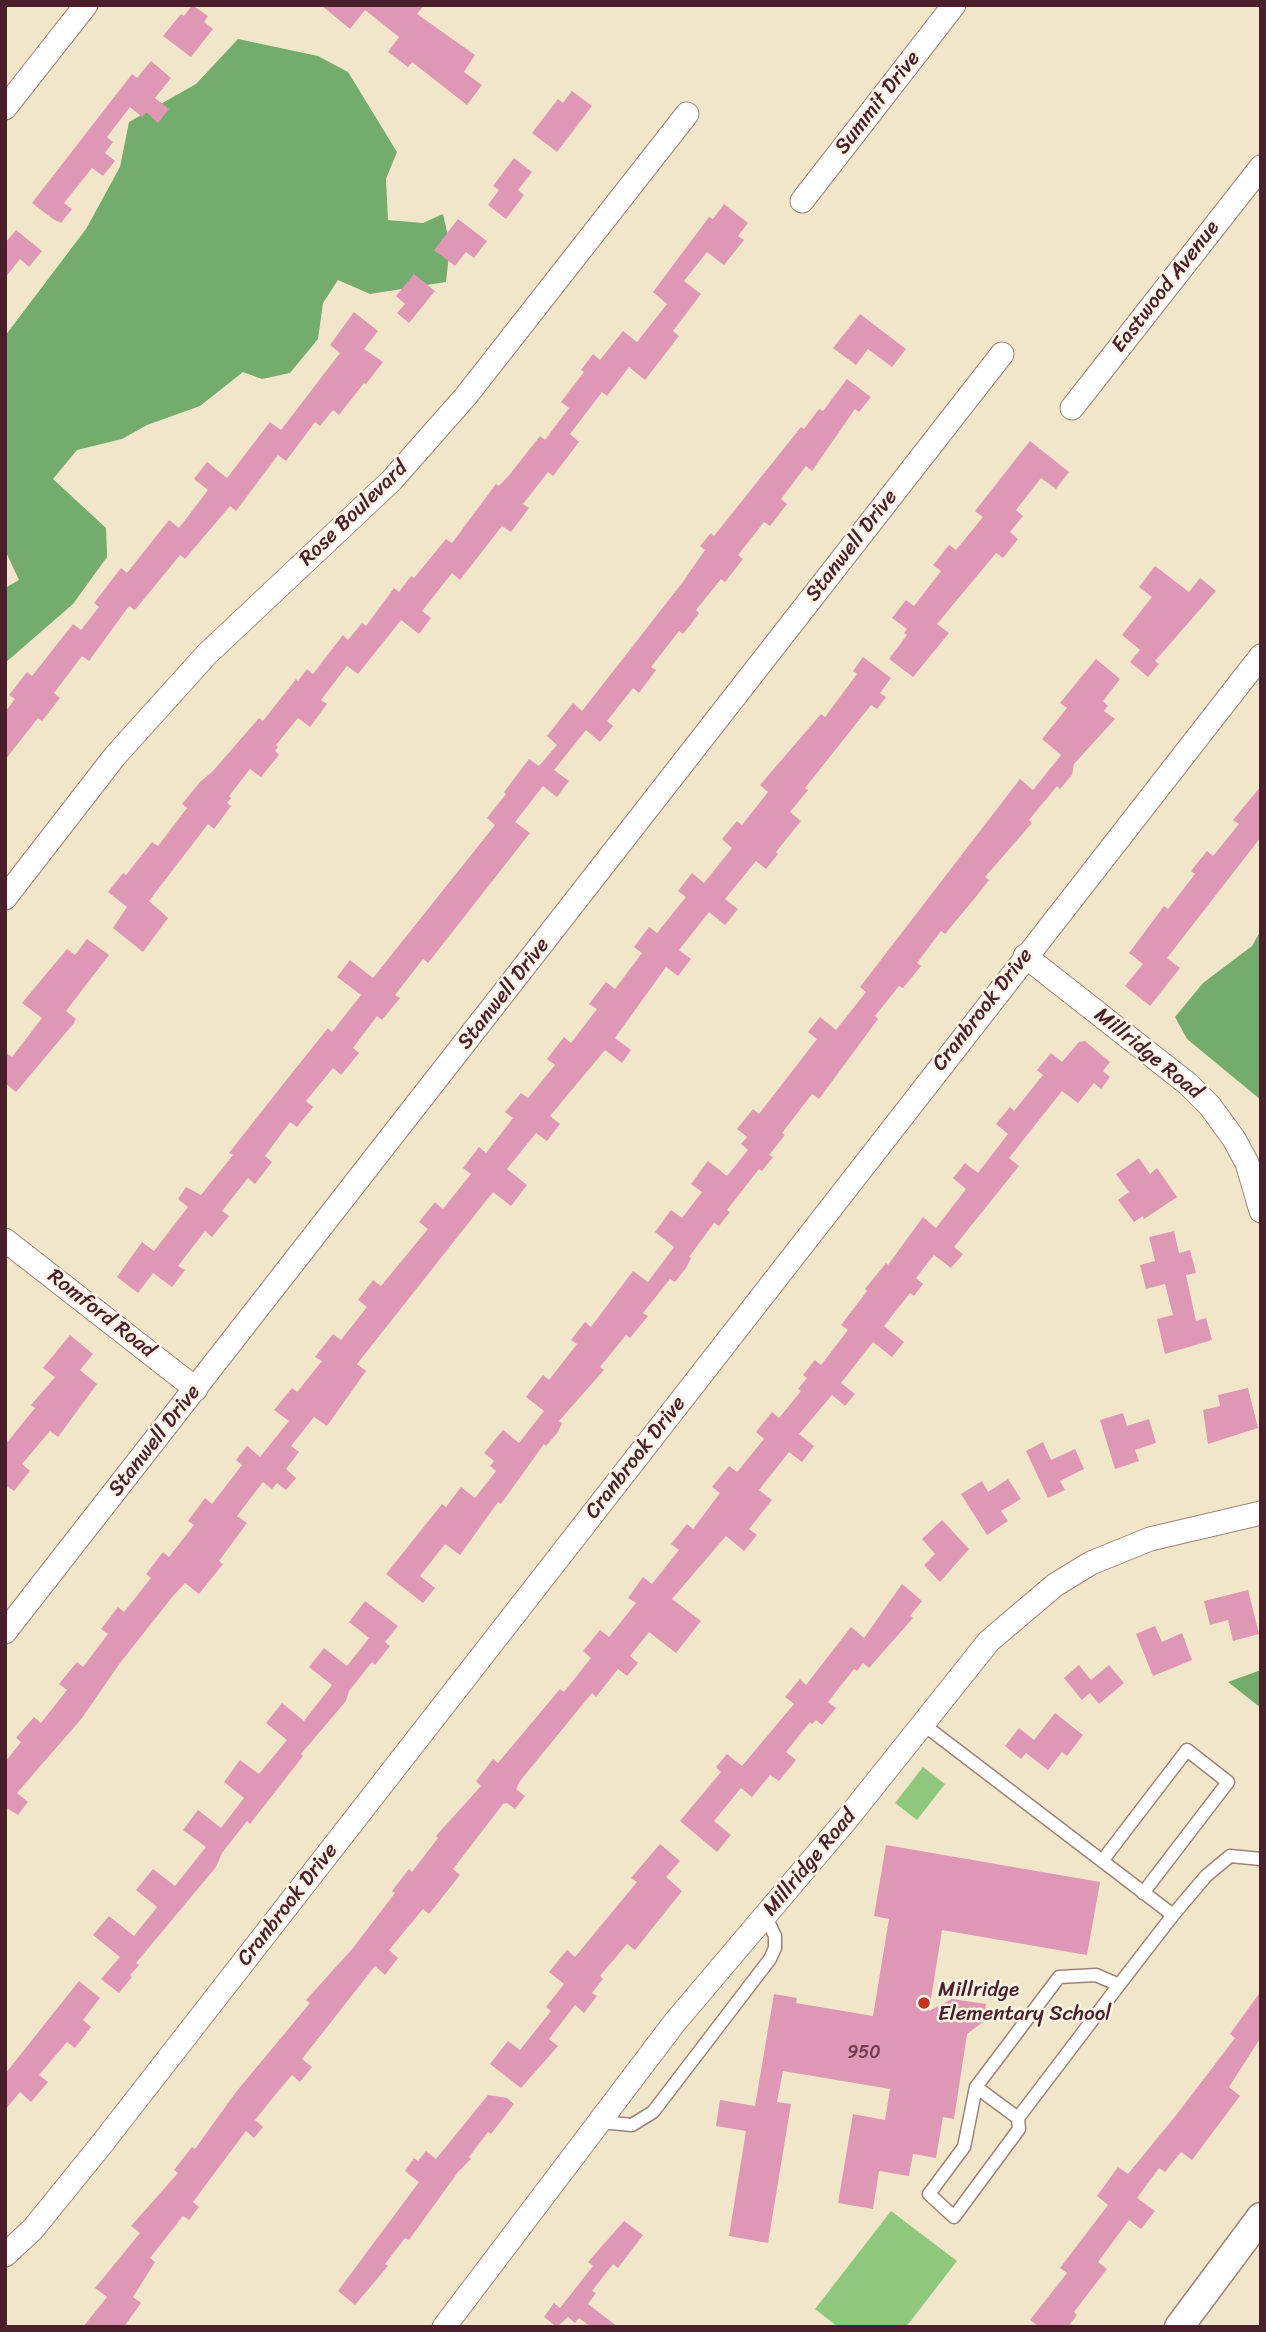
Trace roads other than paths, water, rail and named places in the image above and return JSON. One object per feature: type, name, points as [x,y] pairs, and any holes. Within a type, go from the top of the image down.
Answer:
[{"type":"street","points":[[5,108],[86,5]]},
{"type":"street","name":"Summit Drive","points":[[802,201],[954,5]]},
{"type":"street","name":"Rose Boulevard","points":[[5,898],[116,756],[207,654],[392,480],[466,396],[687,114]]},
{"type":"street","name":"Eastwood Avenue","points":[[1072,408],[1261,167]]},
{"type":"street","name":"Stanwell Drive","points":[[5,1632],[1002,354]]},
{"type":"street","name":"Cranbrook Drive","points":[[5,2255],[24,2240],[101,2144],[1261,656]]},
{"type":"street","name":"Millridge Road","points":[[1025,956],[1188,1084],[1210,1106],[1234,1139],[1247,1163],[1261,1211]]},
{"type":"street","name":"Romford Road","points":[[5,1240],[196,1389]]},
{"type":"street","name":"Millridge Road","points":[[444,2327],[675,2022],[924,1725],[989,1641],[1055,1586],[1091,1563],[1129,1546],[1261,1513]]},
{"type":"street","points":[[1179,2327],[1261,2217]]},
{"type":"lane","points":[[924,1725],[1173,1914]]},
{"type":"lane","points":[[1102,1861],[1187,1750],[1228,1782],[1143,1892]]},
{"type":"lane","points":[[1119,1986],[1096,1975],[1059,1977],[976,2087],[964,2147],[929,2194],[954,2217],[1019,2129],[1018,2118],[1119,1986],[1173,1914],[1206,1876],[1230,1856],[1261,1859]]},
{"type":"lane","points":[[600,2122],[632,2124],[653,2112],[770,1959],[775,1948],[775,1936],[765,1915]]},
{"type":"lane","points":[[976,2087],[1018,2118]]},
{"type":"place","name":"Millridge Elementary School","points":[[924,2003]]}]
